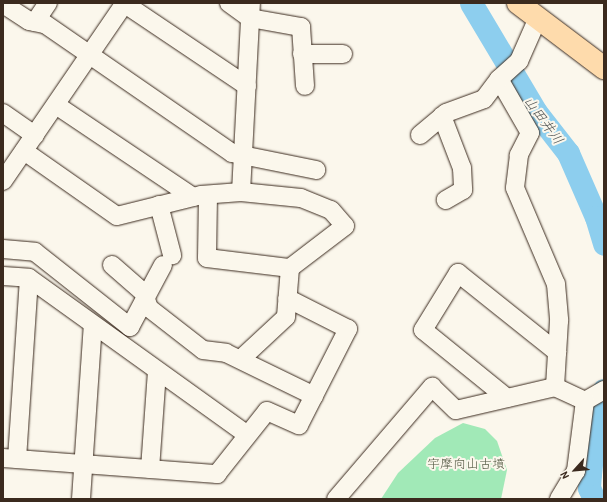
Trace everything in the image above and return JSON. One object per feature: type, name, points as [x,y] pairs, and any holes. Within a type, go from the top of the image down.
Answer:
[{"type":"main road","points":[[518,3],[604,68]]},
{"type":"street","points":[[35,22],[48,3]]},
{"type":"street","points":[[229,3],[301,27],[305,86]]},
{"type":"street","points":[[3,4],[35,22],[45,24],[232,153],[316,170]]},
{"type":"street","points":[[3,182],[125,4],[247,86]]},
{"type":"street","points":[[242,192],[251,11]]},
{"type":"street","points":[[420,135],[442,116],[484,99],[499,79],[519,61],[538,18]]},
{"type":"street","points":[[302,54],[343,54]]},
{"type":"street","points":[[499,79],[530,133],[519,155],[515,188],[556,284],[559,321],[555,387]]},
{"type":"street","points":[[56,105],[200,196]]},
{"type":"street","points":[[3,113],[35,135]]},
{"type":"street","points":[[442,116],[462,168],[463,190],[446,200]]},
{"type":"street","points":[[24,151],[116,216],[200,196],[242,192],[301,198],[331,210],[345,226],[290,268],[206,258],[200,196]]},
{"type":"street","points":[[3,249],[35,252],[130,327],[168,260],[159,205]]},
{"type":"street","points":[[3,238],[35,242]]},
{"type":"street","points":[[112,264],[144,293],[149,308],[203,350],[226,353],[314,396]]},
{"type":"street","points":[[244,356],[286,317],[290,268]]},
{"type":"street","points":[[507,398],[424,330],[458,273],[557,352]]},
{"type":"street","points":[[3,276],[29,278],[157,372],[246,434]]},
{"type":"street","points":[[29,278],[10,459],[84,463],[217,474],[246,434],[267,411],[299,424],[348,329],[287,298]]},
{"type":"street","points":[[81,499],[93,325]]},
{"type":"street","points":[[150,468],[157,372]]},
{"type":"street","points":[[336,499],[432,387],[456,410],[555,387],[585,401]]},
{"type":"street","points":[[585,401],[604,390]]},
{"type":"street","points":[[558,499],[576,471],[585,401]]},
{"type":"green space","name":"宇摩向山古墳","points":[[463,423],[485,429],[497,441],[507,470],[501,499],[381,499],[398,473],[435,438]]},
{"type":"waterway","name":"山田井川","points":[[471,3],[536,112],[568,153],[596,217],[604,244]]},
{"type":"waterway","name":"山田井川","points":[[594,499],[589,488],[590,474],[596,419],[604,390]]}]
